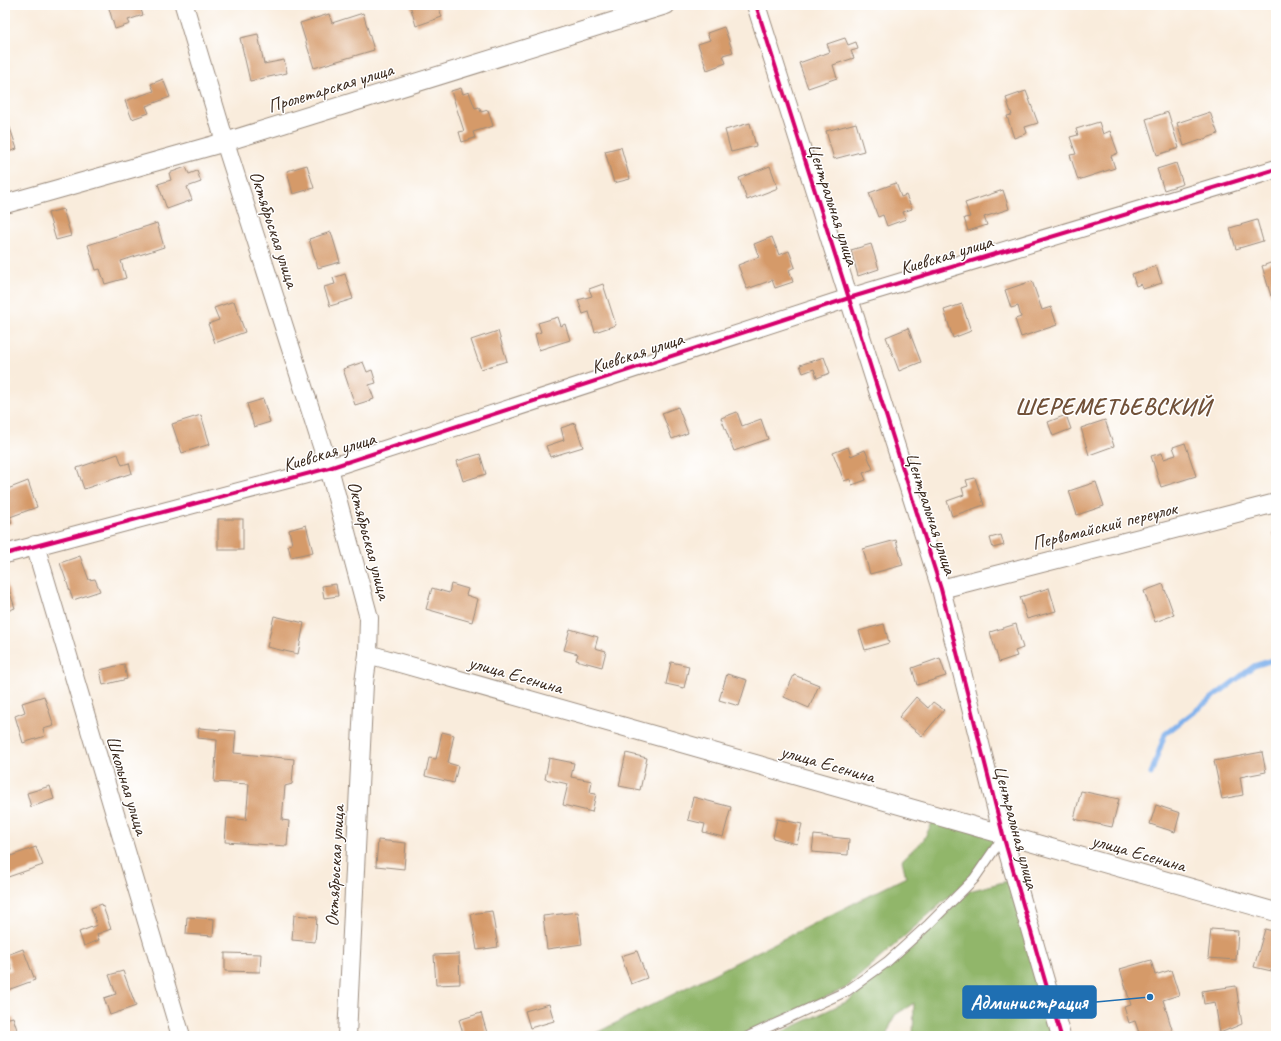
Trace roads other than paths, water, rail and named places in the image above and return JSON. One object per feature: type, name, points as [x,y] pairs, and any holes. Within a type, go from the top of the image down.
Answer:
[{"type":"street","name":"Октябрьская улица","points":[[184,5],[329,468],[369,618],[368,654],[364,683],[347,1036]]},
{"type":"street","name":"Пролетарская улица","points":[[5,204],[226,142],[666,5]]},
{"type":"street","name":"Центральная улица","points":[[756,5],[941,589],[1003,836],[1058,1035]]},
{"type":"street","name":"Киевская улица","points":[[5,554],[329,468],[849,298],[1276,169]]},
{"type":"street","name":"Первомайский переулок","points":[[941,589],[1276,503]]},
{"type":"street","name":"Школьная улица","points":[[35,545],[181,1036]]},
{"type":"street","name":"улица Есенина","points":[[368,654],[1003,836],[1276,912]]},
{"type":"lane","points":[[749,1036],[847,991],[887,962],[929,924],[974,879],[1003,836]]},
{"type":"waterway","points":[[1151,774],[1165,734],[1254,666],[1276,659]]},
{"type":"place","name":"Администрация","points":[[1150,997]]},
{"type":"district","name":"ШЕРЕМЕТЬЕВСКИЙ","points":[[1113,406]]}]
